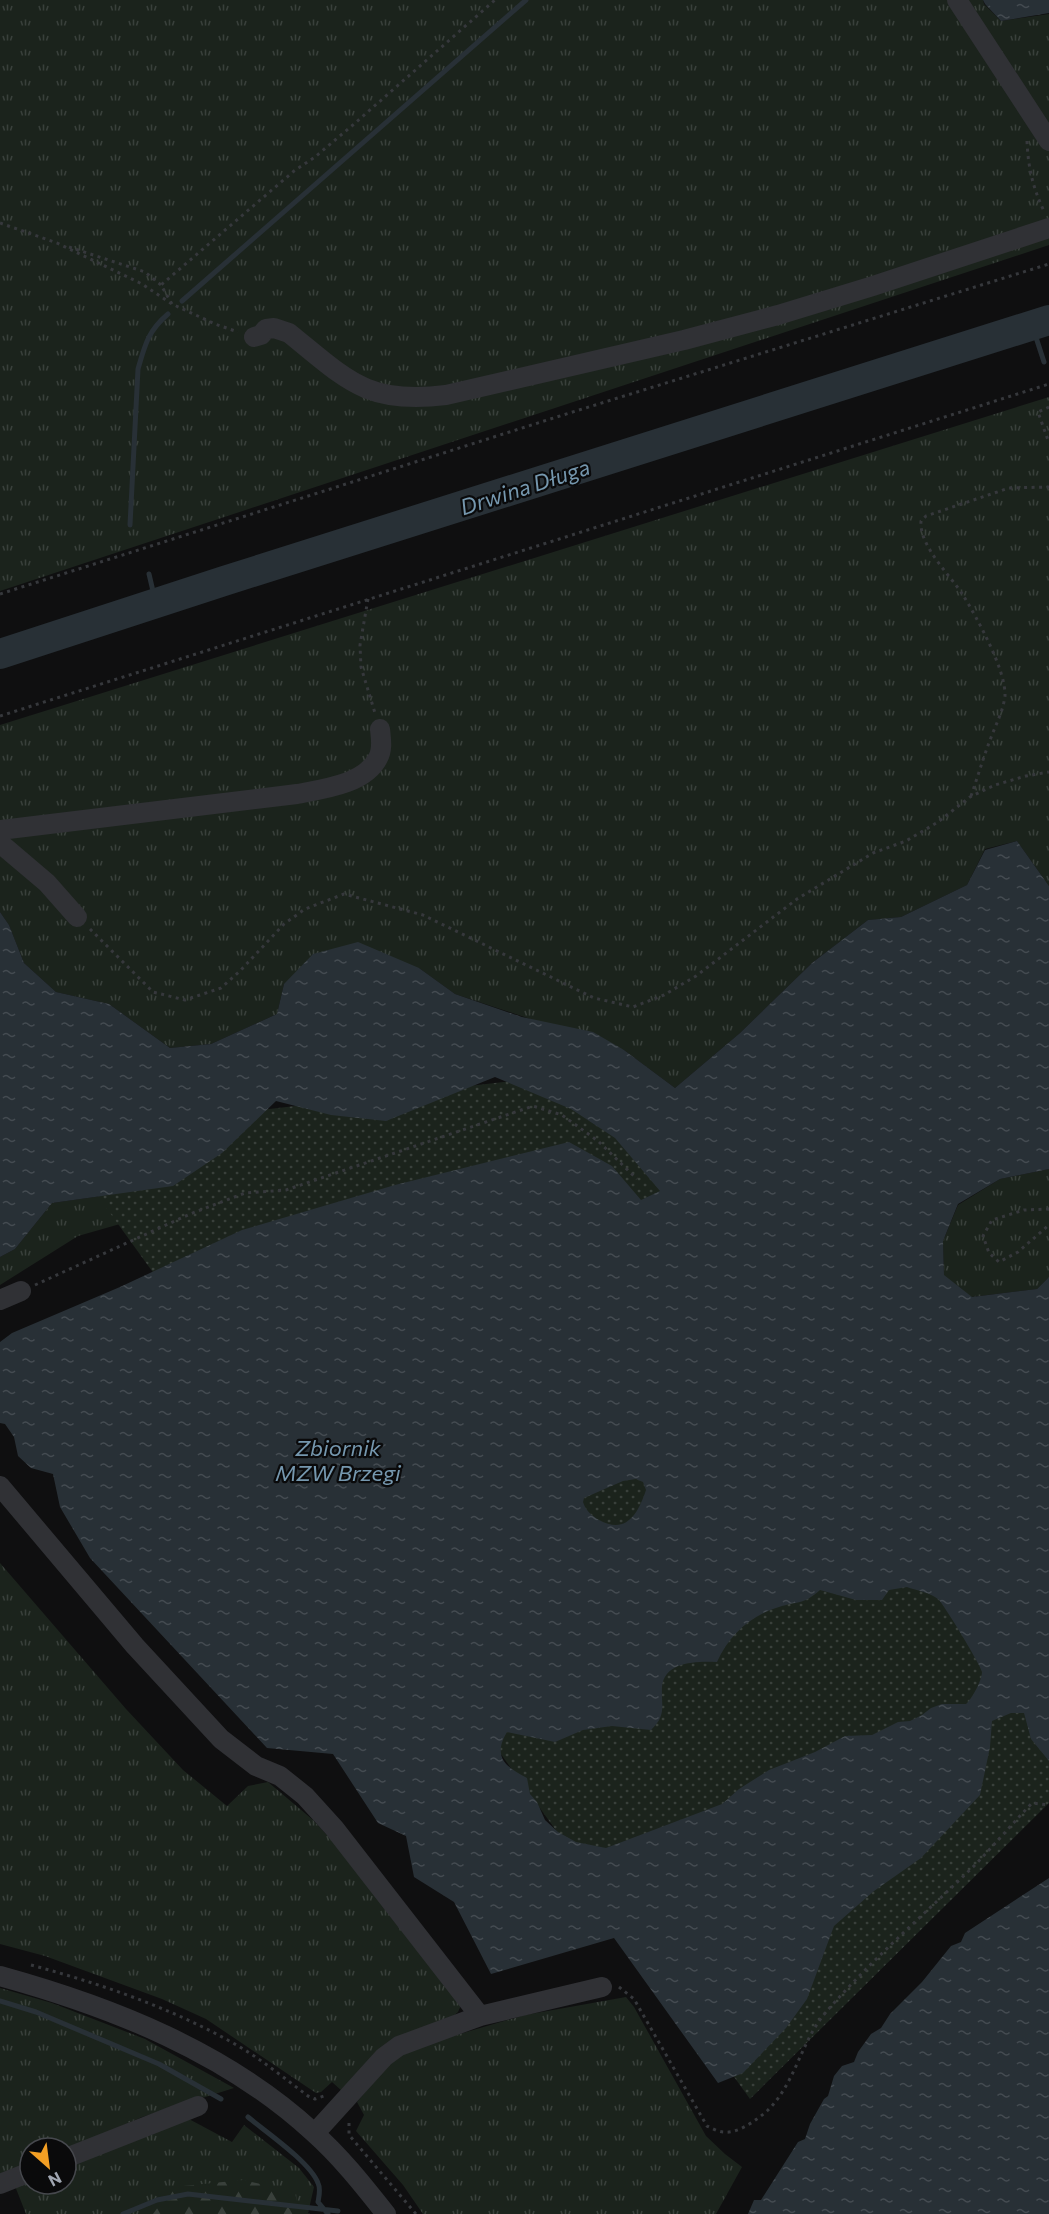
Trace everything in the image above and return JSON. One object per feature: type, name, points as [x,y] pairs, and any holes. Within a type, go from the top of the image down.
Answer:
[{"type":"street","points":[[957,0],[1049,141]]},
{"type":"street","points":[[254,337],[261,335],[266,329],[281,329],[346,379],[369,390],[406,399],[446,395],[684,340],[778,315],[1049,228]]},
{"type":"street","points":[[0,830],[297,794],[321,789],[355,778],[370,770],[379,757],[380,729]]},
{"type":"street","points":[[0,843],[47,883],[77,917]]},
{"type":"street","points":[[0,1300],[21,1291]]},
{"type":"street","points":[[0,1486],[135,1646],[221,1739],[256,1766],[280,1776],[305,1796],[334,1828],[480,2016]]},
{"type":"street","points":[[0,1976],[100,2008],[168,2036],[205,2055],[269,2096],[315,2133],[351,2171],[386,2214]]},
{"type":"street","points":[[315,2133],[384,2057],[399,2046],[480,2016],[602,1987]]},
{"type":"street","points":[[78,2153],[198,2106]]},
{"type":"street","points":[[0,2184],[18,2177]]},
{"type":"path","points":[[161,285],[294,171],[315,157],[354,124],[495,0]]},
{"type":"path","points":[[1035,120],[1027,136],[1028,161],[1034,191],[1049,222]]},
{"type":"path","points":[[0,223],[145,272],[161,285],[172,304]]},
{"type":"path","points":[[57,243],[142,284],[172,304],[215,324],[254,337]]},
{"type":"path","points":[[0,594],[1049,264]]},
{"type":"path","points":[[0,716],[1049,384]]},
{"type":"path","points":[[1049,407],[1038,412],[1049,443]]},
{"type":"path","points":[[970,797],[1002,713],[1005,694],[1000,668],[989,644],[962,595],[944,572],[923,535],[921,521],[926,516],[1009,488],[1049,487]]},
{"type":"path","points":[[368,599],[360,645],[361,667],[380,729]]},
{"type":"path","points":[[77,917],[153,992],[185,1000],[221,988],[284,924],[305,909],[344,894],[423,915],[594,998],[633,1007],[664,995],[696,976],[797,899],[873,853],[906,841],[938,822],[970,797],[995,785],[1049,772]]},
{"type":"path","points":[[21,1291],[190,1214],[245,1193],[286,1190],[533,1106],[562,1115],[598,1140],[638,1179]]},
{"type":"path","points":[[1049,1209],[1024,1210],[992,1221],[983,1236],[989,1253],[999,1262],[1018,1252],[1049,1225]]},
{"type":"path","points":[[602,1987],[621,1988],[634,1998],[707,2126],[724,2132],[738,2130],[769,2109],[789,2080],[807,2039],[825,2013],[904,1930],[976,1863],[1032,1803],[1049,1805]]},
{"type":"green space","points":[[0,0],[983,0],[984,4],[1001,21],[1049,14],[1049,245],[0,591]]},
{"type":"green space","points":[[1049,397],[1049,886],[1017,841],[985,849],[967,885],[901,917],[868,920],[812,963],[740,1033],[675,1088],[624,1050],[455,994],[419,968],[284,984],[277,1014],[211,1044],[170,1048],[109,1004],[56,992],[24,963],[9,925],[0,912],[0,725]]},
{"type":"green space","points":[[634,1067],[1049,1665],[1049,1803],[750,2099],[53,1134]]},
{"type":"green space","points":[[1049,1169],[1049,1277],[1037,1289],[971,1297],[944,1276],[943,1241],[958,1205],[1000,1179]]},
{"type":"green space","points":[[173,1186],[183,1206],[78,1236],[0,1285],[0,1257],[15,1249],[52,1203]]},
{"type":"green space","points":[[0,1563],[126,1709],[183,1770],[227,1806],[248,1786],[268,1782],[313,1820],[352,1862],[462,2003],[458,2012],[342,2091],[332,2082],[321,2092],[316,2093],[206,2019],[162,1999],[45,1956],[0,1944]]},
{"type":"green space","points":[[0,1988],[52,2003],[145,2039],[234,2088],[142,2117],[78,2144],[78,2136],[18,2136],[18,2167],[0,2174]]},
{"type":"green space","points":[[626,1997],[634,2007],[706,2136],[742,2167],[716,2214],[423,2214],[403,2185],[356,2131],[364,2115],[357,2102],[388,2065],[408,2049],[525,2015]]},
{"type":"green space","points":[[187,2118],[232,2142],[244,2125],[299,2168],[314,2187],[308,2213],[310,2214],[26,2214],[19,2196],[78,2196],[78,2161]]},
{"type":"green space","points":[[243,2180],[295,2192],[299,2214],[153,2214],[173,2187]]},
{"type":"water","points":[[983,0],[1049,0],[1049,13],[1001,21]]},
{"type":"water","name":"Zbiornik MZW Brzegi","points":[[1017,841],[1049,886],[1049,1169],[1000,1179],[958,1204],[943,1241],[944,1275],[972,1297],[1037,1289],[1049,1277],[1049,1761],[1031,1739],[1024,1713],[1011,1713],[992,1721],[990,1747],[980,1795],[921,1858],[874,1891],[834,1926],[807,1999],[786,2028],[743,2073],[718,2083],[614,1938],[491,1974],[454,1902],[414,1877],[406,1836],[378,1823],[333,1754],[267,1748],[90,1558],[60,1507],[53,1474],[31,1468],[18,1456],[14,1437],[5,1424],[0,1423],[0,1342],[12,1333],[120,1287],[242,1230],[395,1185],[569,1142],[612,1166],[641,1200],[660,1191],[615,1138],[571,1109],[495,1077],[386,1121],[331,1115],[276,1101],[222,1153],[173,1186],[52,1203],[15,1249],[0,1257],[0,912],[9,925],[24,963],[56,992],[109,1004],[170,1048],[211,1044],[277,1014],[284,984],[313,954],[358,942],[419,968],[455,994],[522,1017],[593,1032],[624,1050],[675,1088],[740,1033],[812,963],[868,920],[901,917],[967,885],[985,850]],"holes":[[[636,1479],[643,1482],[646,1490],[639,1507],[630,1520],[617,1525],[608,1524],[599,1520],[586,1508],[584,1498],[623,1481]],[[907,1587],[938,1599],[980,1668],[982,1675],[979,1684],[966,1704],[942,1704],[910,1721],[898,1722],[872,1735],[845,1736],[815,1752],[769,1770],[739,1789],[722,1804],[606,1848],[576,1842],[558,1832],[545,1820],[537,1802],[530,1794],[527,1778],[513,1770],[503,1760],[501,1748],[507,1732],[555,1742],[583,1730],[612,1726],[651,1730],[661,1715],[662,1687],[664,1678],[669,1672],[683,1664],[717,1662],[735,1634],[751,1620],[771,1610],[806,1600],[820,1590],[856,1600],[882,1600],[889,1590]]]},
{"type":"water","points":[[1049,1878],[1049,2214],[748,2214],[754,2200],[761,2200],[798,2142],[805,2139],[810,2124],[828,2096],[834,2076],[842,2066],[854,2062],[871,2034],[881,2028],[890,2014],[922,1982],[951,1946],[961,1942],[965,1933]]},
{"type":"waterway","points":[[182,301],[526,0]]},
{"type":"waterway","points":[[130,525],[138,369],[145,346],[152,333],[168,314]]},
{"type":"waterway","name":"Drwina Długa","points":[[0,654],[1049,320]]},
{"type":"waterway","points":[[1032,325],[1044,362]]},
{"type":"waterway","points":[[149,574],[156,604]]},
{"type":"waterway","points":[[0,2001],[36,2012],[159,2064],[221,2099]]},
{"type":"waterway","points":[[248,2117],[306,2166],[319,2185],[318,2202],[328,2214]]},
{"type":"waterway","points":[[123,2214],[157,2200],[188,2194],[338,2211]]}]
